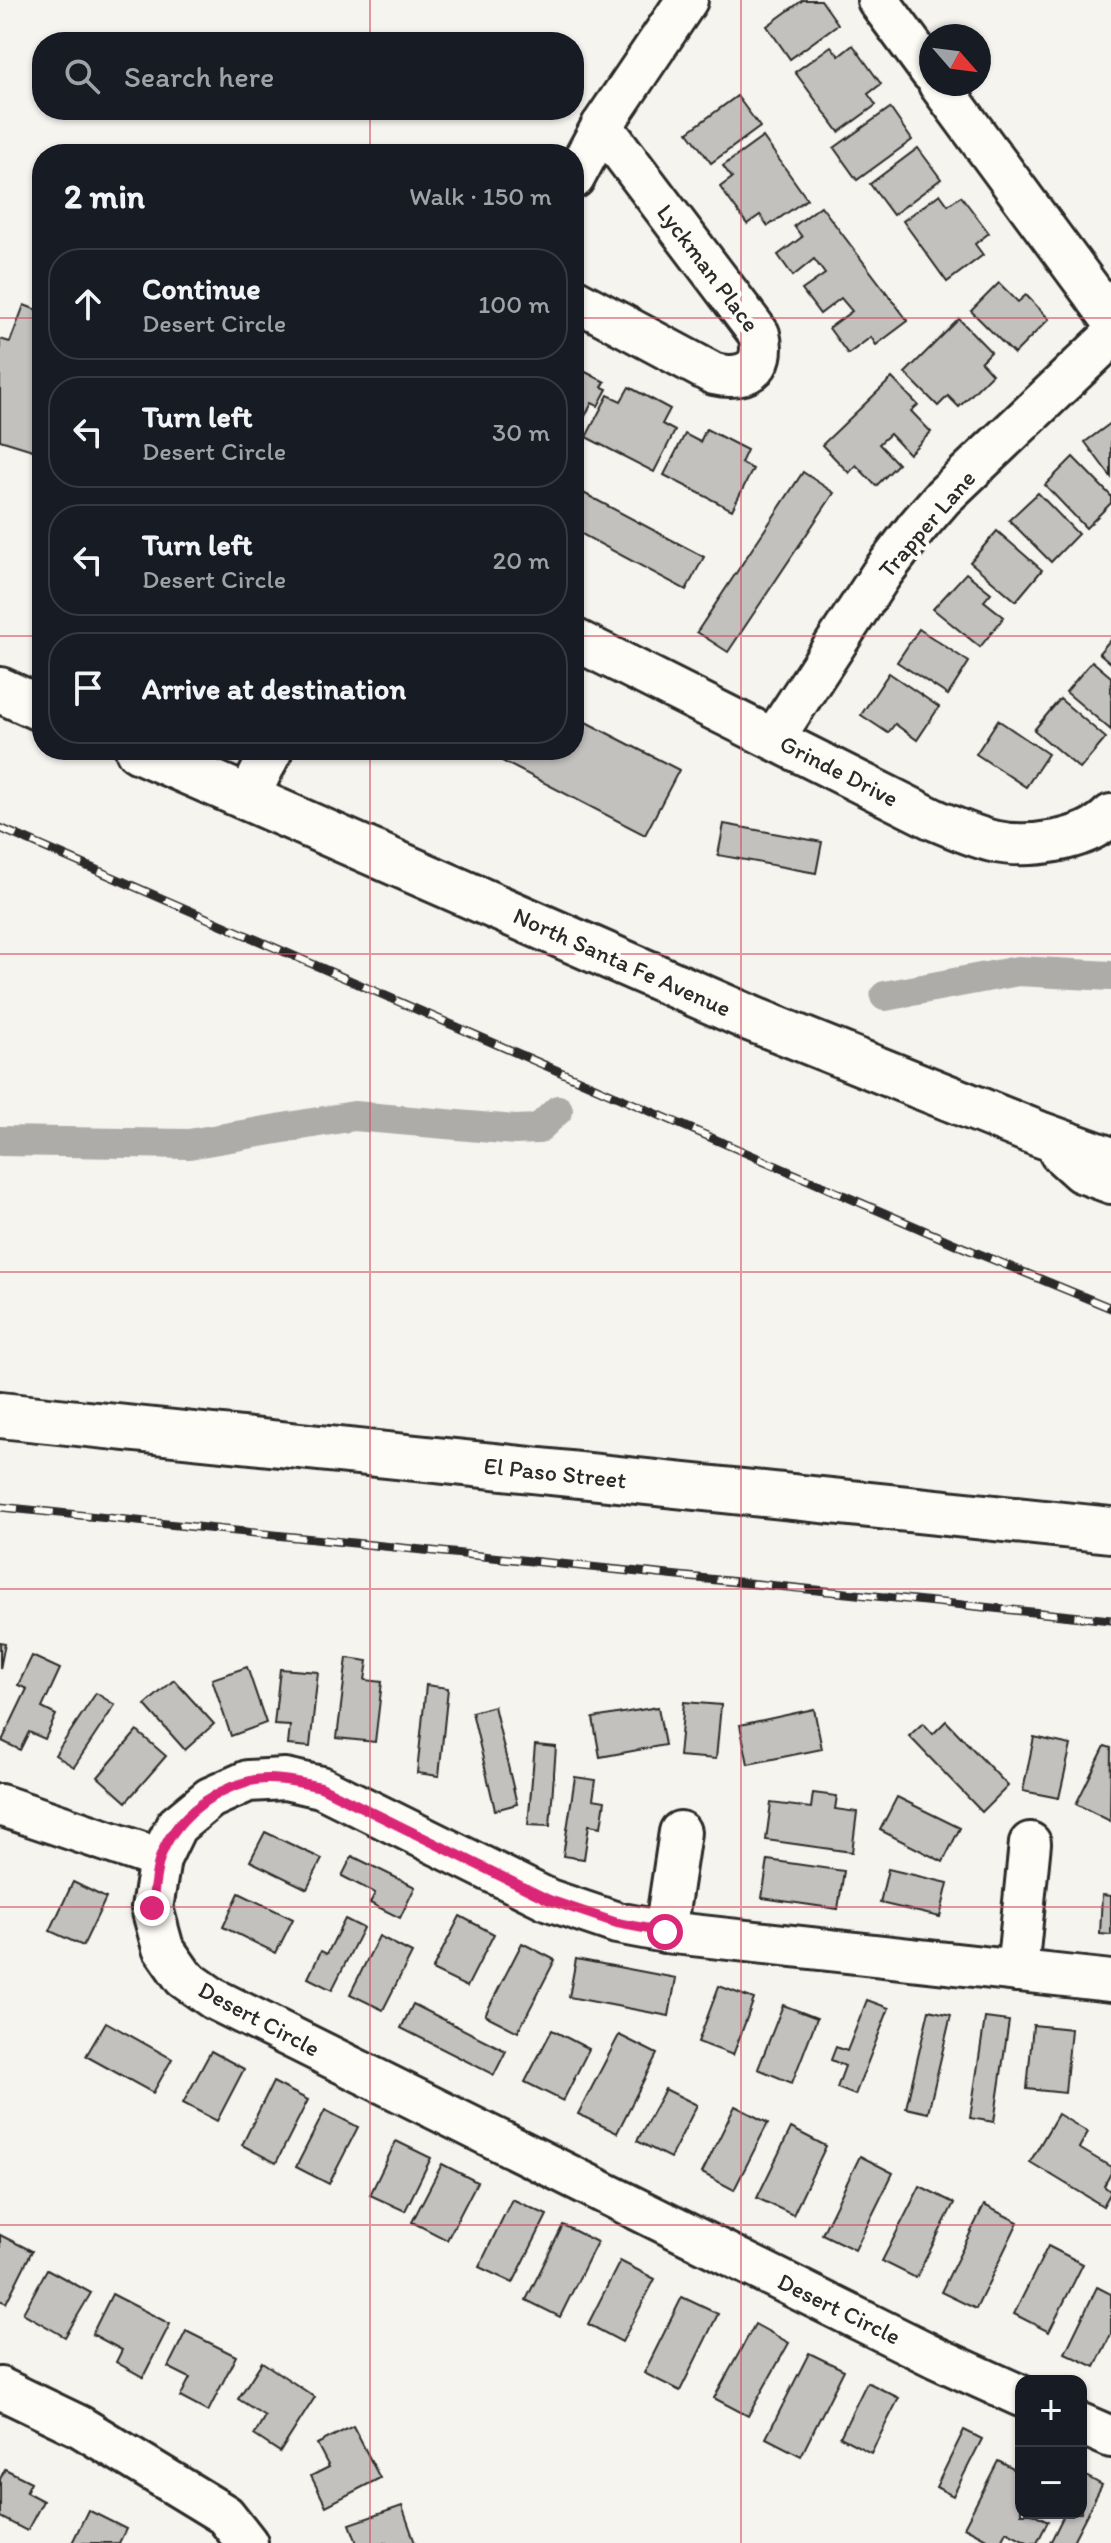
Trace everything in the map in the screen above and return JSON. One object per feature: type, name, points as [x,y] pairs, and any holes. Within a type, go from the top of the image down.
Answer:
[{"type":"main road","points":[[0,690],[32,704]]},
{"type":"main road","name":"North Santa Fe Avenue","points":[[161,760],[752,1019],[1111,1160]]},
{"type":"main road","name":"El Paso Street","points":[[0,1415],[1111,1530]]},
{"type":"street","points":[[584,159],[602,126],[687,0]]},
{"type":"street","points":[[878,0],[919,56]]},
{"type":"street","points":[[948,96],[1111,318]]},
{"type":"street","name":"Lyckman Place","points":[[584,304],[714,374],[740,376],[757,364],[762,354],[759,334],[602,126]]},
{"type":"street","name":"Trapper Lane","points":[[774,738],[882,573],[917,527],[943,497],[1111,337]]},
{"type":"street","name":"Grinde Drive","points":[[584,644],[933,819],[994,842],[1056,842],[1080,835],[1111,815]]},
{"type":"street","points":[[248,798],[267,760]]},
{"type":"street","points":[[1039,1134],[1081,1172],[1111,1183]]},
{"type":"street","name":"Desert Circle","points":[[1015,2393],[937,2358],[214,1999],[184,1978],[163,1948],[152,1908],[160,1859],[176,1826],[210,1798],[248,1781],[285,1779],[321,1787],[549,1900],[617,1923],[665,1932],[1111,1981]]},
{"type":"street","points":[[0,1805],[160,1859]]},
{"type":"street","points":[[665,1932],[680,1832]]},
{"type":"street","points":[[1017,1971],[1030,1843]]},
{"type":"street","points":[[0,2388],[79,2426],[225,2515],[247,2543]]},
{"type":"street","points":[[1087,2427],[1111,2437]]},
{"type":"building","points":[[803,0],[821,0],[838,24],[790,59],[767,26]]},
{"type":"building","points":[[853,45],[881,84],[868,94],[876,105],[839,132],[795,72],[831,46],[839,56]]},
{"type":"building","points":[[737,96],[760,127],[711,163],[688,132]]},
{"type":"building","points":[[890,108],[912,140],[857,180],[834,148]]},
{"type":"building","points":[[763,137],[807,199],[768,226],[760,215],[747,224],[720,187],[732,178],[723,166]]},
{"type":"building","points":[[918,148],[941,179],[893,215],[870,184]]},
{"type":"building","points":[[940,194],[948,205],[961,196],[989,233],[975,244],[983,255],[947,282],[903,221]]},
{"type":"building","points":[[821,206],[908,321],[876,345],[871,337],[848,354],[829,328],[852,311],[841,298],[820,314],[802,290],[825,274],[814,259],[793,276],[778,255],[802,237],[794,226]]},
{"type":"building","points":[[999,283],[1018,302],[1026,295],[1049,319],[1014,354],[971,311]]},
{"type":"building","points":[[24,305],[32,308],[32,450],[0,440],[0,339],[10,342]]},
{"type":"building","points":[[959,319],[991,352],[981,362],[992,374],[959,407],[948,396],[938,406],[905,373]]},
{"type":"building","points":[[584,371],[605,382],[602,387],[607,389],[598,406],[592,403],[584,418]]},
{"type":"building","points":[[892,378],[918,405],[911,411],[931,432],[909,454],[890,434],[879,444],[898,464],[876,486],[856,465],[849,473],[822,445]]},
{"type":"building","points":[[629,387],[670,409],[662,424],[675,431],[654,472],[586,437],[608,395],[621,401]]},
{"type":"building","points":[[1111,423],[1111,477],[1085,442]]},
{"type":"building","points":[[706,429],[747,450],[741,463],[753,469],[732,510],[664,475],[685,434],[700,442]]},
{"type":"building","points":[[1073,457],[1111,496],[1111,503],[1086,528],[1045,485]]},
{"type":"building","points":[[803,472],[834,493],[728,652],[697,632]]},
{"type":"building","points":[[584,493],[704,557],[686,590],[584,535]]},
{"type":"building","points":[[1038,493],[1078,534],[1051,562],[1009,520]]},
{"type":"building","points":[[997,531],[1042,570],[1016,601],[970,562]]},
{"type":"building","points":[[966,573],[991,593],[984,601],[1004,617],[980,647],[933,609]]},
{"type":"building","points":[[919,629],[969,662],[948,695],[897,662]]},
{"type":"building","points":[[1111,639],[1111,663],[1099,653]]},
{"type":"building","points":[[1092,661],[1111,677],[1111,730],[1066,692]]},
{"type":"building","points":[[889,673],[939,707],[917,740],[895,724],[888,733],[861,715]]},
{"type":"building","points":[[1060,699],[1106,738],[1080,769],[1034,730]]},
{"type":"building","points":[[998,720],[1048,754],[1026,787],[976,754]]},
{"type":"building","points":[[584,721],[679,770],[645,835],[500,760],[584,760]]},
{"type":"building","points":[[724,824],[822,842],[816,873],[718,855]]},
{"type":"building","points":[[0,1642],[5,1643],[0,1669]]},
{"type":"building","points":[[32,1656],[60,1669],[42,1708],[56,1715],[45,1739],[29,1732],[20,1750],[2,1741],[27,1689],[18,1685]]},
{"type":"building","points":[[347,1658],[368,1661],[365,1680],[382,1682],[375,1742],[337,1738]]},
{"type":"building","points":[[247,1667],[266,1723],[231,1736],[212,1679]]},
{"type":"building","points":[[280,1669],[318,1672],[310,1747],[288,1745],[290,1726],[274,1725]]},
{"type":"building","points":[[174,1680],[214,1724],[185,1750],[145,1705]]},
{"type":"building","points":[[426,1685],[448,1688],[439,1776],[417,1773]]},
{"type":"building","points":[[96,1693],[115,1705],[74,1767],[55,1755]]},
{"type":"building","points":[[684,1702],[721,1705],[716,1759],[679,1756]]},
{"type":"building","points":[[494,1706],[517,1804],[495,1810],[472,1712]]},
{"type":"building","points":[[658,1707],[665,1745],[600,1757],[593,1718]]},
{"type":"building","points":[[814,1709],[822,1749],[748,1764],[740,1725]]},
{"type":"building","points":[[946,1721],[1008,1786],[982,1812],[909,1736],[923,1723],[933,1734]]},
{"type":"building","points":[[137,1731],[166,1756],[126,1802],[98,1777]]},
{"type":"building","points":[[1034,1737],[1071,1745],[1059,1798],[1023,1791]]},
{"type":"building","points":[[535,1745],[556,1747],[550,1826],[528,1825]]},
{"type":"building","points":[[1105,1746],[1111,1748],[1110,1821],[1076,1804]]},
{"type":"building","points":[[575,1777],[596,1780],[593,1799],[605,1801],[601,1827],[589,1825],[584,1859],[563,1856]]},
{"type":"building","points":[[813,1793],[837,1796],[835,1809],[857,1812],[852,1852],[766,1840],[771,1803],[811,1808]]},
{"type":"building","points":[[897,1797],[960,1828],[943,1862],[880,1830]]},
{"type":"building","points":[[265,1832],[322,1859],[307,1889],[250,1861]]},
{"type":"building","points":[[352,1856],[415,1887],[400,1918],[370,1903],[375,1893],[342,1876]]},
{"type":"building","points":[[768,1860],[844,1871],[838,1909],[762,1898]]},
{"type":"building","points":[[888,1869],[948,1883],[940,1917],[880,1903]]},
{"type":"building","points":[[73,1882],[106,1898],[83,1946],[50,1931]]},
{"type":"building","points":[[239,1893],[293,1919],[276,1953],[223,1927]]},
{"type":"building","points":[[1102,1895],[1111,1896],[1111,1935],[1100,1934]]},
{"type":"building","points":[[460,1916],[494,1934],[467,1987],[432,1970]]},
{"type":"building","points":[[345,1919],[363,1928],[332,1990],[308,1978],[321,1951],[327,1954]]},
{"type":"building","points":[[379,1936],[412,1953],[383,2010],[350,1994]]},
{"type":"building","points":[[522,1943],[555,1960],[518,2032],[485,2015]]},
{"type":"building","points":[[576,1959],[676,1978],[669,2016],[569,1997]]},
{"type":"building","points":[[719,1986],[754,1999],[733,2055],[698,2042]]},
{"type":"building","points":[[867,2000],[889,2008],[855,2095],[837,2088],[845,2066],[831,2060],[836,2047],[847,2051]]},
{"type":"building","points":[[413,2004],[506,2051],[494,2075],[401,2028]]},
{"type":"building","points":[[783,2005],[817,2018],[792,2083],[758,2069]]},
{"type":"building","points":[[929,2010],[951,2015],[928,2113],[906,2108]]},
{"type":"building","points":[[985,2018],[1009,2021],[994,2122],[970,2118]]},
{"type":"building","points":[[106,2022],[172,2059],[153,2093],[86,2056]]},
{"type":"building","points":[[1033,2025],[1071,2029],[1065,2093],[1027,2089]]},
{"type":"building","points":[[552,2030],[589,2049],[563,2101],[525,2082]]},
{"type":"building","points":[[619,2035],[657,2054],[617,2133],[578,2114]]},
{"type":"building","points":[[211,2051],[244,2069],[217,2121],[183,2103]]},
{"type":"building","points":[[273,2082],[308,2100],[276,2163],[242,2145]]},
{"type":"building","points":[[665,2089],[697,2105],[670,2158],[637,2141]]},
{"type":"building","points":[[735,2106],[768,2123],[734,2190],[702,2173]]},
{"type":"building","points":[[325,2110],[358,2127],[329,2184],[296,2167]]},
{"type":"building","points":[[1058,2114],[1088,2132],[1079,2148],[1111,2167],[1104,2186],[1111,2192],[1103,2206],[1030,2162]]},
{"type":"building","points":[[791,2128],[826,2146],[793,2215],[757,2198]]},
{"type":"building","points":[[396,2141],[431,2158],[405,2211],[370,2195]]},
{"type":"building","points":[[860,2156],[893,2173],[855,2250],[822,2234]]},
{"type":"building","points":[[442,2164],[477,2182],[447,2240],[412,2222]]},
{"type":"building","points":[[920,2186],[954,2203],[916,2278],[882,2261]]},
{"type":"building","points":[[512,2199],[547,2215],[513,2283],[479,2267]]},
{"type":"building","points":[[984,2205],[1018,2222],[976,2309],[941,2292]]},
{"type":"building","points":[[563,2225],[597,2242],[560,2317],[526,2300]]},
{"type":"building","points":[[0,2235],[32,2251],[6,2303],[0,2300]]},
{"type":"building","points":[[1048,2246],[1083,2264],[1049,2332],[1014,2314]]},
{"type":"building","points":[[620,2261],[655,2279],[622,2342],[588,2324]]},
{"type":"building","points":[[47,2269],[91,2293],[65,2337],[23,2313]]},
{"type":"building","points":[[1097,2287],[1111,2294],[1111,2334],[1095,2367],[1065,2353]]},
{"type":"building","points":[[112,2294],[170,2324],[143,2377],[116,2362],[122,2350],[92,2334]]},
{"type":"building","points":[[682,2297],[718,2314],[680,2391],[644,2373]]},
{"type":"building","points":[[755,2324],[789,2343],[748,2416],[714,2398]]},
{"type":"building","points":[[186,2331],[236,2356],[208,2412],[180,2397],[190,2378],[168,2367]]},
{"type":"building","points":[[809,2353],[844,2370],[801,2456],[766,2438]]},
{"type":"building","points":[[262,2362],[315,2397],[280,2452],[254,2435],[265,2416],[238,2399]]},
{"type":"building","points":[[867,2382],[899,2398],[871,2453],[840,2437]]},
{"type":"building","points":[[353,2426],[380,2478],[326,2506],[311,2476],[329,2467],[317,2444]]},
{"type":"building","points":[[964,2430],[982,2439],[953,2496],[936,2487]]},
{"type":"building","points":[[998,2461],[1015,2470],[1015,2519],[1048,2521],[1037,2543],[1029,2543],[1006,2531],[1000,2543],[994,2543],[964,2527]]},
{"type":"building","points":[[5,2469],[31,2482],[26,2492],[43,2501],[27,2531],[0,2517],[0,2479]]},
{"type":"building","points":[[1087,2477],[1102,2485],[1087,2514]]},
{"type":"building","points":[[402,2506],[415,2543],[357,2543],[350,2524]]},
{"type":"building","points":[[88,2510],[126,2529],[119,2543],[72,2543]]},
{"type":"building","points":[[1062,2519],[1084,2519],[1072,2543],[1050,2543]]},
{"type":"waterway","points":[[885,996],[1018,971],[1111,976]]},
{"type":"waterway","points":[[0,1141],[189,1144],[354,1116],[515,1130],[538,1129],[558,1110]]},
{"type":"railway","points":[[0,828],[960,1246],[1111,1308]]},
{"type":"railway","points":[[0,1507],[1111,1620]]},
{"type":"route","points":[[152,1908],[160,1859],[176,1826],[210,1798],[248,1781],[285,1779],[321,1787],[549,1900],[617,1923],[665,1932]]}]
